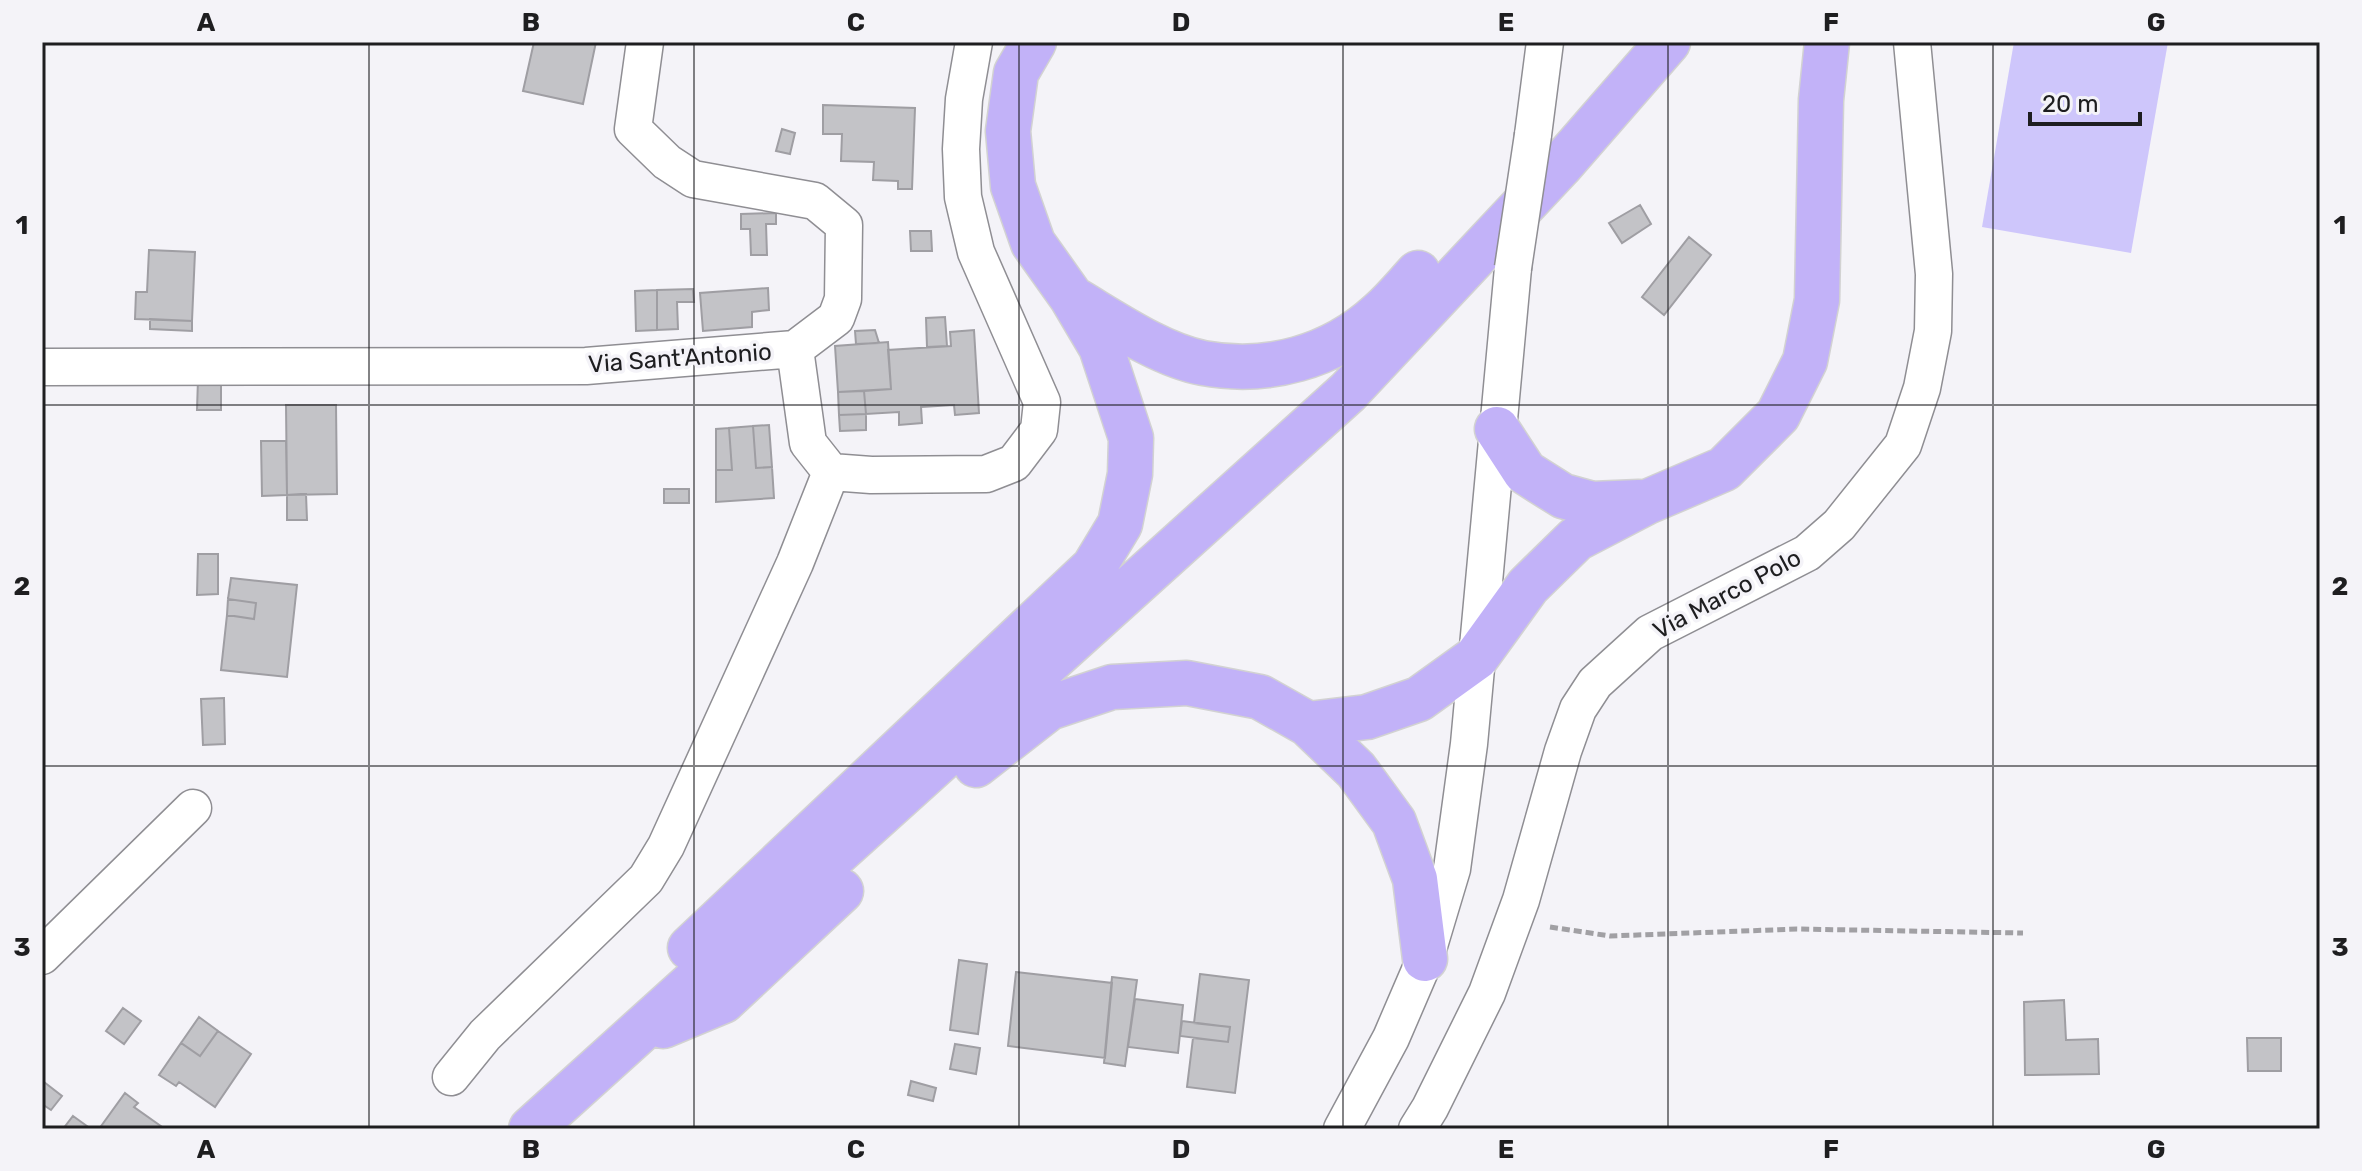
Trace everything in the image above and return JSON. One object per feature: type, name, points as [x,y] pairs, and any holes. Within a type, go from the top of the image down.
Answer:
[{"type":"main road","points":[[544,1117],[619,1014],[1094,567],[1120,524],[1130,474],[1131,438],[1101,347],[1072,298],[1033,243],[1013,186],[1008,131],[1016,73],[1034,42]]},
{"type":"main road","points":[[1072,298],[1134,334],[1202,363],[1251,367],[1297,361],[1345,338],[1379,314],[1582,104],[1636,42]]},
{"type":"main road","points":[[544,1117],[1348,392],[1560,166],[1668,42]]},
{"type":"main road","points":[[1308,724],[1367,717],[1419,699],[1476,658],[1528,586],[1576,539],[1647,502],[1724,469],[1778,415],[1805,361],[1817,300],[1821,100],[1827,42]]},
{"type":"main road","points":[[1497,429],[1525,472],[1563,496],[1592,504],[1647,502]]},
{"type":"main road","points":[[634,1038],[723,1001],[992,750],[1049,708],[1112,687],[1187,683],[1260,697],[1308,724],[1356,770],[1394,822],[1415,879],[1425,959]]},
{"type":"street","points":[[645,42],[633,129],[667,162],[693,179],[815,201],[844,225],[843,299],[840,308],[836,318],[795,349]]},
{"type":"street","points":[[451,1077],[485,1035],[646,879],[666,846],[795,563],[831,472],[871,475],[986,474],[1014,463],[1039,430],[1042,402],[976,252],[963,197],[961,136],[974,42]]},
{"type":"street","points":[[1342,1129],[1391,1038],[1425,959],[1452,869],[1469,744],[1513,268],[1545,42]]},
{"type":"street","name":"Via Marco Polo","points":[[1417,1129],[1487,993],[1514,921],[1563,751],[1578,709],[1595,683],[1650,633],[1807,553],[1839,525],[1903,445],[1922,388],[1933,331],[1934,274],[1912,42]]},
{"type":"street","name":"Via Sant'Antonio","points":[[42,367],[586,366],[795,349],[808,443],[831,472]]},
{"type":"street","points":[[42,956],[193,808]]},
{"type":"path","points":[[1514,921],[1610,936],[1797,929],[2023,933]]},
{"type":"shaded area","points":[[2014,42],[2168,42],[2131,253],[1982,227]]},
{"type":"building","points":[[534,42],[596,42],[583,104],[523,91]]},
{"type":"building","points":[[823,105],[915,108],[912,189],[898,189],[898,181],[873,180],[874,162],[841,161],[842,134],[823,134]]},
{"type":"building","points":[[782,129],[795,133],[790,154],[776,151]]},
{"type":"building","points":[[1640,205],[1651,224],[1622,243],[1609,223]]},
{"type":"building","points":[[776,213],[776,224],[766,224],[767,255],[751,255],[750,229],[741,229],[741,214]]},
{"type":"building","points":[[910,231],[931,231],[932,251],[911,251]]},
{"type":"building","points":[[1689,237],[1711,255],[1664,315],[1642,297]]},
{"type":"building","points":[[149,250],[195,252],[192,321],[135,319],[136,292],[147,292]]},
{"type":"building","points":[[768,288],[769,310],[752,312],[752,327],[703,331],[700,293]]},
{"type":"building","points":[[693,289],[694,302],[677,302],[678,329],[657,330],[657,290]]},
{"type":"building","points":[[657,290],[657,330],[636,331],[635,291]]},
{"type":"building","points":[[945,317],[947,346],[927,347],[926,318]]},
{"type":"building","points":[[150,319],[192,321],[192,331],[150,329]]},
{"type":"building","points":[[875,330],[879,343],[856,344],[855,331]]},
{"type":"building","points":[[974,330],[979,413],[955,415],[954,405],[921,407],[922,423],[899,425],[899,412],[866,414],[864,391],[891,389],[888,350],[951,346],[950,332]]},
{"type":"building","points":[[888,342],[891,389],[838,392],[835,346]]},
{"type":"building","points":[[198,379],[221,379],[221,410],[197,410]]},
{"type":"building","points":[[864,391],[866,414],[839,415],[838,392]]},
{"type":"building","points":[[286,405],[336,405],[337,494],[287,495]]},
{"type":"building","points":[[866,414],[866,430],[840,431],[839,415]]},
{"type":"building","points":[[769,425],[772,467],[756,468],[753,426]]},
{"type":"building","points":[[753,426],[756,468],[772,467],[774,498],[716,502],[716,470],[732,470],[729,428]]},
{"type":"building","points":[[729,428],[732,470],[716,470],[716,429]]},
{"type":"building","points":[[261,441],[286,441],[287,495],[262,496]]},
{"type":"building","points":[[664,489],[689,489],[689,503],[664,503]]},
{"type":"building","points":[[306,494],[307,520],[287,520],[287,495]]},
{"type":"building","points":[[198,554],[218,554],[218,594],[197,595]]},
{"type":"building","points":[[231,578],[297,585],[287,677],[221,670],[227,615],[254,619],[256,603],[228,599]]},
{"type":"building","points":[[228,599],[256,603],[254,619],[227,615]]},
{"type":"building","points":[[224,698],[225,744],[203,745],[201,699]]},
{"type":"building","points":[[959,960],[987,964],[978,1034],[950,1030]]},
{"type":"building","points":[[1016,972],[1112,983],[1105,1058],[1008,1046]]},
{"type":"building","points":[[1200,974],[1249,980],[1235,1093],[1187,1087],[1193,1038],[1228,1042],[1230,1027],[1194,1023]]},
{"type":"building","points":[[1112,977],[1137,980],[1125,1066],[1104,1063]]},
{"type":"building","points":[[1135,999],[1183,1005],[1178,1053],[1128,1047]]},
{"type":"building","points":[[2064,1000],[2066,1040],[2098,1039],[2099,1074],[2025,1075],[2024,1002]]},
{"type":"building","points":[[123,1008],[141,1021],[124,1044],[106,1031]]},
{"type":"building","points":[[199,1017],[218,1031],[200,1056],[181,1043]]},
{"type":"building","points":[[1182,1021],[1230,1027],[1228,1042],[1180,1036]]},
{"type":"building","points":[[218,1031],[251,1054],[215,1107],[179,1082],[176,1086],[159,1075],[181,1043],[200,1056]]},
{"type":"building","points":[[2247,1038],[2281,1038],[2281,1071],[2248,1071]]},
{"type":"building","points":[[955,1044],[980,1048],[976,1074],[950,1069]]},
{"type":"building","points":[[911,1081],[936,1088],[933,1101],[908,1095]]},
{"type":"building","points":[[44,1082],[62,1096],[51,1110],[42,1104]]},
{"type":"building","points":[[125,1093],[138,1103],[134,1107],[165,1129],[99,1129]]},
{"type":"building","points":[[73,1116],[91,1129],[63,1129]]}]
